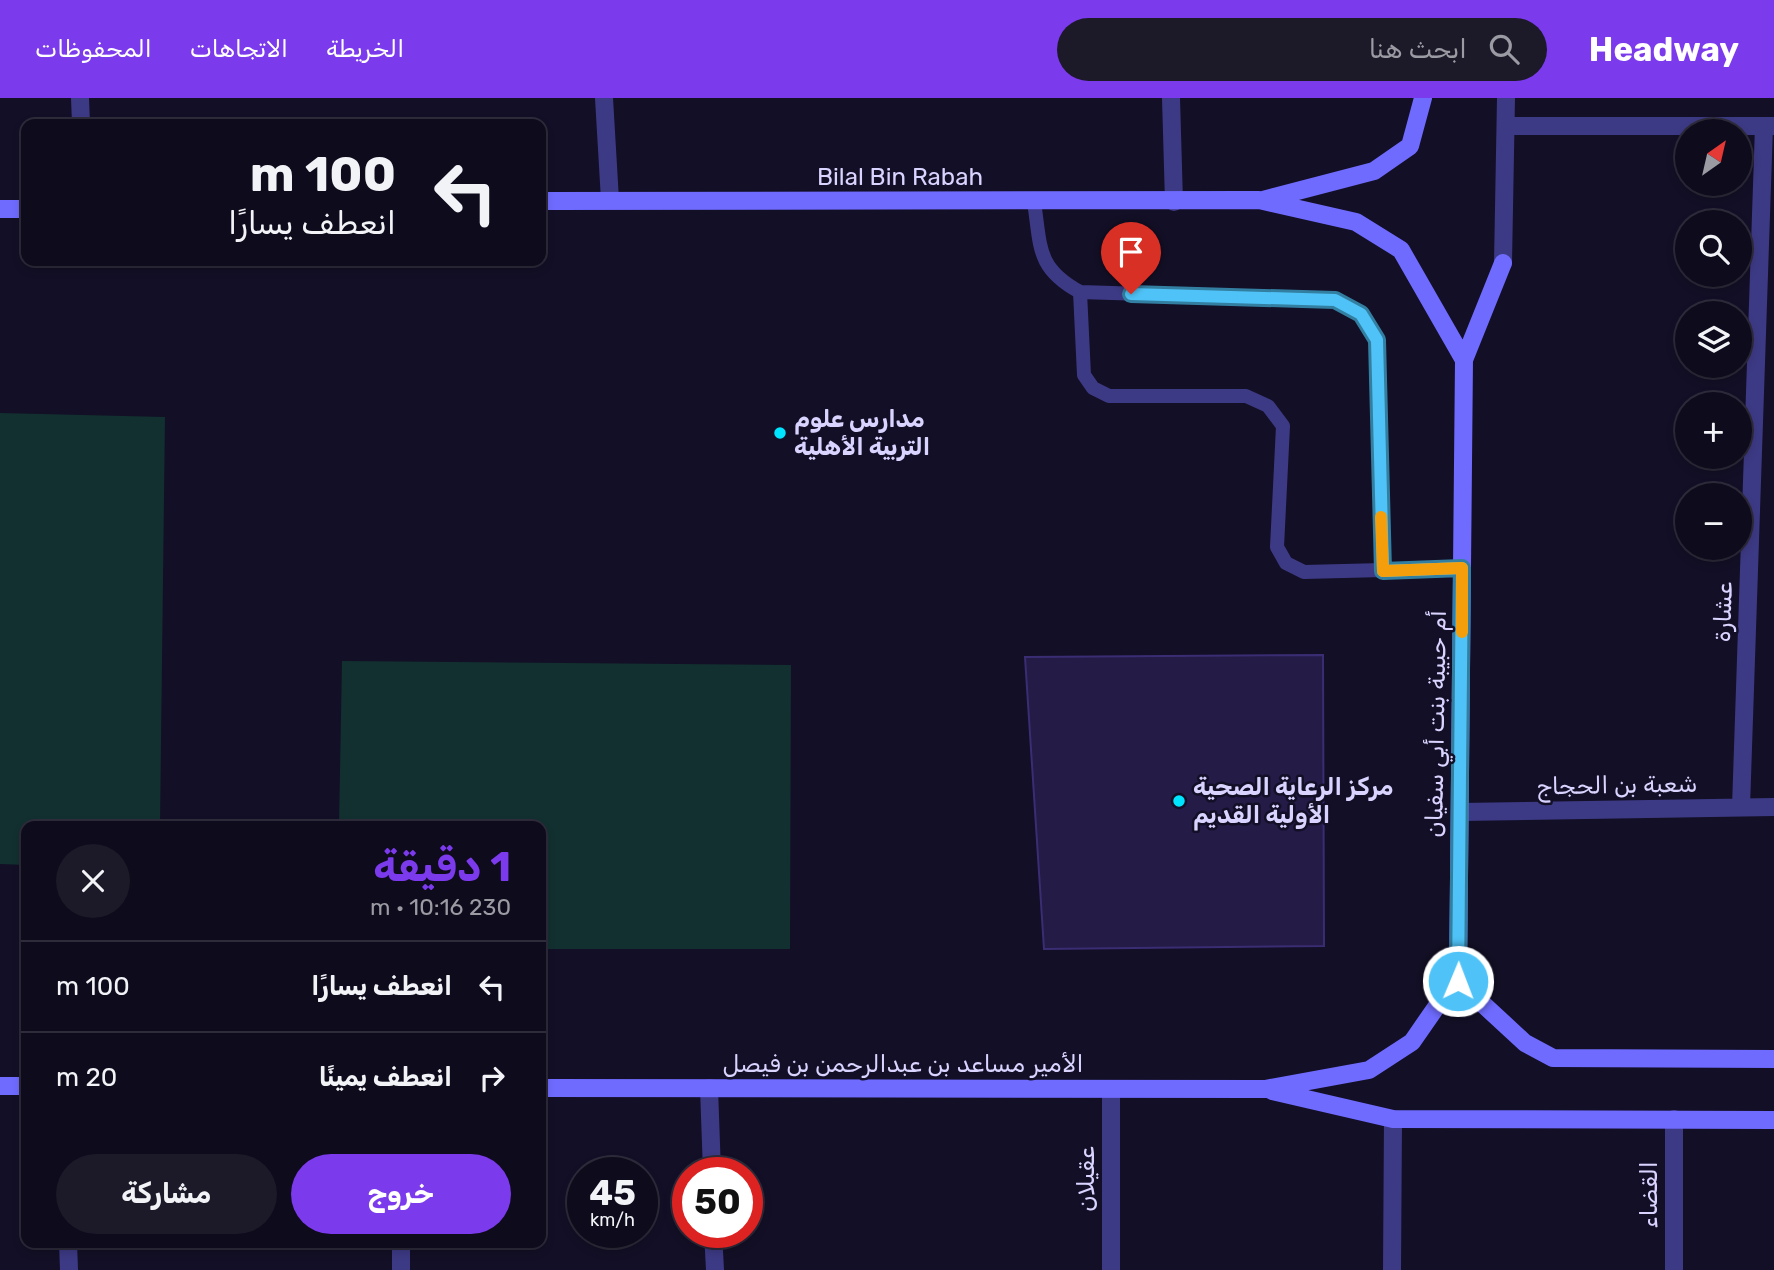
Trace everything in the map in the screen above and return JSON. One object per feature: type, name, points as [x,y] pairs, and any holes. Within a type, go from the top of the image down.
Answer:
[{"type":"main road","points":[[1259,200],[1374,171],[1410,146],[1423,98]]},
{"type":"main road","name":"Bilal Bin Rabah","points":[[546,201],[1259,200]]},
{"type":"main road","points":[[1259,200],[1356,222],[1401,250],[1464,360]]},
{"type":"main road","points":[[0,209],[21,209]]},
{"type":"main road","name":"أم حبيبة بنت أبي سفيان","points":[[1458,981],[1464,360],[1503,262]]},
{"type":"main road","points":[[1458,981],[1525,1043],[1553,1058],[1774,1059]]},
{"type":"main road","name":"الأمير مساعد بن عبدالرحمن بن فيصل","points":[[546,1088],[1265,1089],[1369,1070],[1412,1042],[1448,990],[1458,981]]},
{"type":"main road","points":[[0,1086],[21,1086]]},
{"type":"main road","name":"الأمير مساعد بن عبدالرحمن بن فيصل","points":[[1265,1089],[1393,1119],[1774,1119]]},
{"type":"street","points":[[79,98],[81,119]]},
{"type":"street","points":[[604,98],[610,200]]},
{"type":"street","points":[[1171,98],[1174,202]]},
{"type":"street","name":"أم حبيبة بنت أبي سفيان","points":[[1503,262],[1506,98]]},
{"type":"street","points":[[1506,126],[1769,126]]},
{"type":"street","name":"عشارة","points":[[1741,807],[1765,375],[1769,126]]},
{"type":"street","name":"شعبة بن الحجاج","points":[[1460,812],[1774,807]]},
{"type":"street","points":[[709,1088],[711,1157]]},
{"type":"street","name":"عقيلان","points":[[1111,1089],[1111,1270]]},
{"type":"street","points":[[1392,1270],[1393,1119]]},
{"type":"street","name":"القضاء","points":[[1674,1119],[1674,1270]]},
{"type":"street","points":[[68,1248],[69,1270]]},
{"type":"street","points":[[401,1248],[401,1270]]},
{"type":"street","points":[[714,1248],[715,1270]]},
{"type":"lane","points":[[1034,202],[1042,253],[1051,272],[1080,292],[1335,300],[1361,314],[1377,340],[1383,571]]},
{"type":"lane","points":[[1080,292],[1084,375],[1093,388],[1109,396],[1246,396],[1268,406],[1283,426],[1277,547],[1286,563],[1304,572],[1462,568]]},
{"type":"green space","points":[[0,413],[165,417],[160,821],[21,821],[21,865],[0,864]]},
{"type":"green space","points":[[342,661],[791,665],[790,949],[546,949],[546,821],[339,821]]},
{"type":"building","name":"مركز الرعاية الصحية الأولية القديم","points":[[1323,655],[1324,946],[1044,949],[1025,657]]},
{"type":"slow traffic","points":[[1381,517],[1383,571],[1462,568],[1462,632]]},
{"type":"place","name":"مدارس علوم التربية الأهلية","points":[[780,433]]},
{"type":"place","name":"مركز الرعاية الصحية الأولية القديم","points":[[1179,801]]},
{"type":"route","points":[[1131,294],[1335,300],[1361,314],[1377,340],[1383,571],[1462,568],[1458,981]]}]
